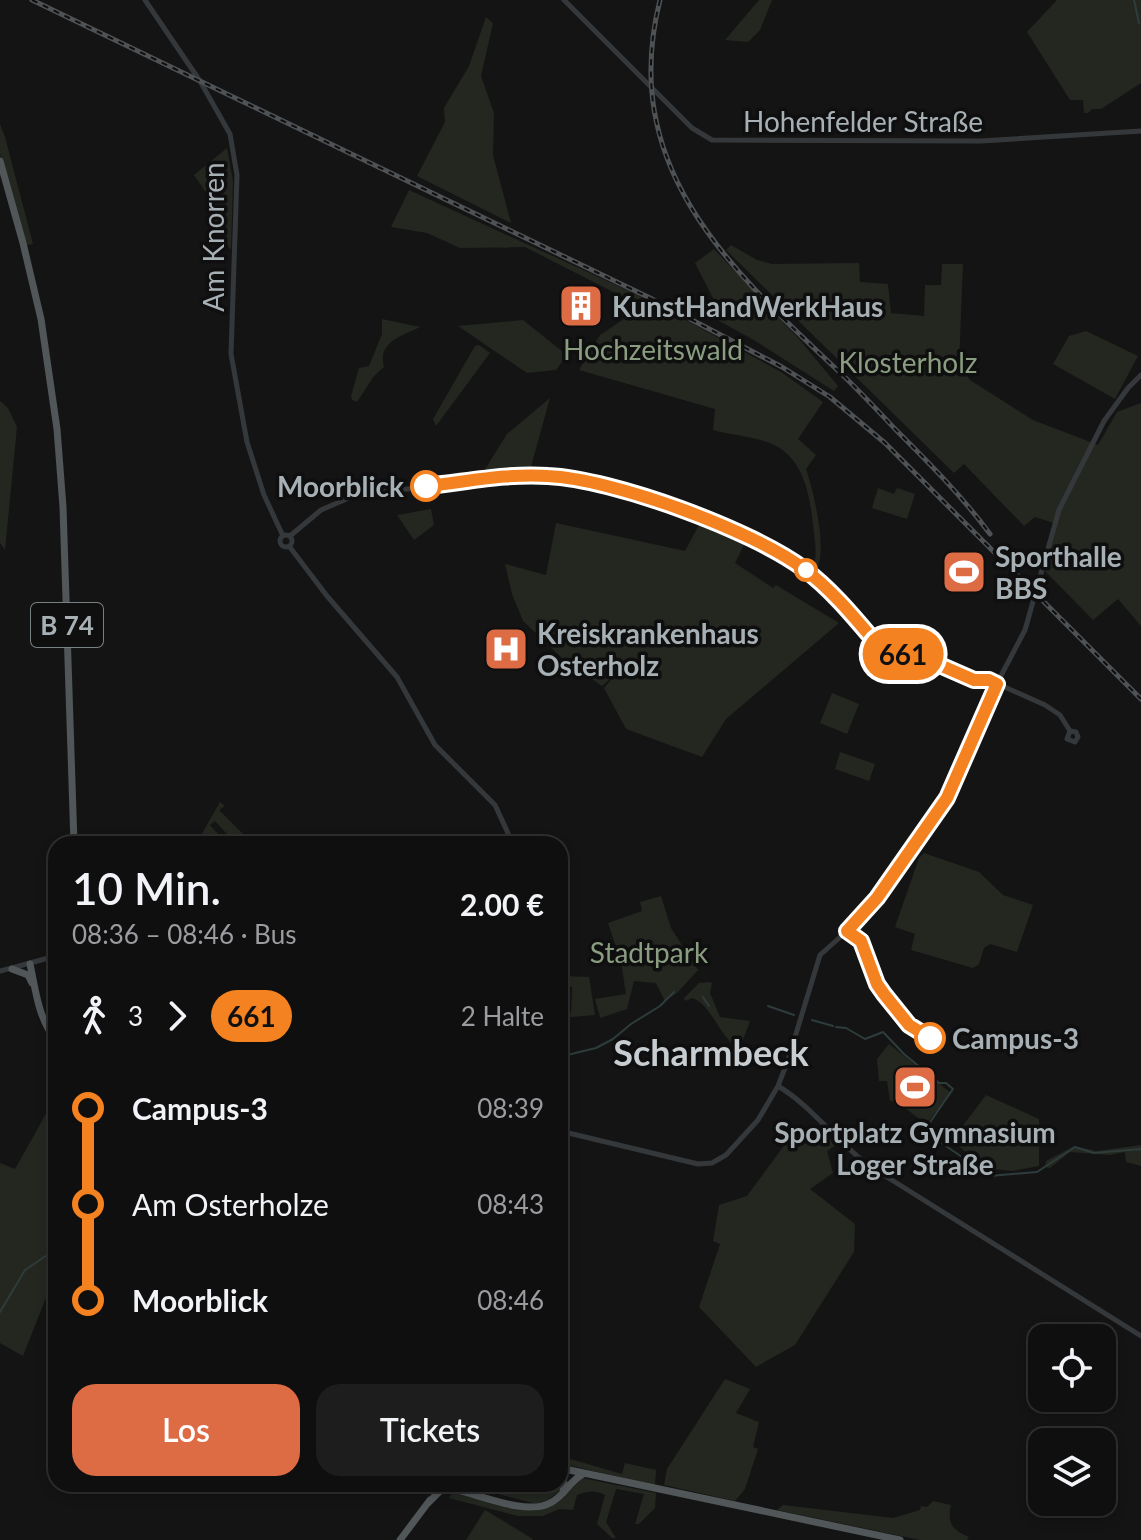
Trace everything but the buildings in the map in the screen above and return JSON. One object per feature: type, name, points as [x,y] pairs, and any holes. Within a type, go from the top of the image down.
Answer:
[{"type":"main road","name":"B 74","points":[[0,161],[41,319],[54,406],[63,507],[74,836]]},
{"type":"main road","points":[[28,964],[28,975],[33,984]]},
{"type":"main road","points":[[28,964],[48,1028]]},
{"type":"main road","points":[[12,969],[28,975]]},
{"type":"main road","points":[[568,1470],[900,1540]]},
{"type":"main road","points":[[568,1487],[583,1474]]},
{"type":"main road","points":[[400,1540],[439,1492]]},
{"type":"main road","points":[[464,1492],[527,1507],[545,1506],[564,1492]]},
{"type":"street","name":"Am Knorren","points":[[145,0],[224,120],[236,160],[231,354],[247,442],[264,495],[287,536],[281,544],[289,546],[321,589],[388,665],[435,745],[489,797],[510,836]]},
{"type":"street","name":"Hohenfelder Straße","points":[[564,0],[706,139],[1020,140],[1141,131]]},
{"type":"street","points":[[568,1133],[698,1164],[719,1160],[758,1120],[778,1086],[788,1060],[820,955],[877,898],[930,824],[954,783],[997,684],[1025,630],[1059,510],[1104,421],[1141,375]]},
{"type":"street","points":[[289,546],[292,541],[287,536],[321,510],[358,494],[535,476],[575,479],[648,499],[755,540],[782,554],[827,589],[876,643],[974,680],[989,680],[1057,712],[1070,731]]},
{"type":"street","points":[[0,971],[48,958]]},
{"type":"street","points":[[778,1086],[799,1101],[855,1156],[1141,1336]]},
{"type":"green space","points":[[759,0],[772,0],[760,30],[748,42],[725,40]]},
{"type":"green space","points":[[1057,0],[1141,0],[1141,83],[1101,109],[1092,109],[1088,113],[1084,113],[1083,100],[1070,100],[1027,32]]},
{"type":"green space","points":[[486,17],[493,23],[481,76],[494,113],[493,155],[511,223],[417,176],[445,122],[444,108],[469,66]]},
{"type":"green space","points":[[0,124],[33,244],[26,245],[0,154]]},
{"type":"green space","points":[[227,148],[233,181],[231,250],[212,223],[216,207],[194,175]]},
{"type":"green space","points":[[409,190],[642,297],[629,306],[613,298],[617,294],[525,247],[460,248],[427,233],[391,227]]},
{"type":"green space","name":"Klosterholz","points":[[731,245],[757,260],[772,264],[859,263],[860,282],[888,284],[891,313],[924,316],[925,285],[941,285],[942,264],[963,264],[959,365],[970,380],[1033,420],[1098,445],[1117,412],[1141,403],[1141,626],[1118,599],[1093,620],[1044,570],[1057,524],[1035,517],[1024,526],[964,464],[954,473],[726,250]]},
{"type":"green space","name":"Klosterholz","points":[[714,249],[799,339],[838,386],[834,391],[712,317],[717,306],[695,263]]},
{"type":"green space","name":"Hochzeitswald","points":[[651,301],[781,372],[823,402],[798,439],[816,455],[806,469],[820,536],[821,550],[816,572],[812,568],[816,547],[812,514],[804,479],[784,451],[760,440],[713,430],[715,409],[579,370],[600,335]]},
{"type":"green space","points":[[382,319],[420,327],[388,346],[384,351],[384,367],[374,376],[357,402],[351,396],[359,368],[369,366],[382,334]]},
{"type":"green space","points":[[523,320],[567,355],[556,370],[527,373],[458,326]]},
{"type":"green space","points":[[1086,331],[1138,356],[1115,399],[1053,364],[1069,336]]},
{"type":"green space","points":[[479,345],[490,353],[436,426],[433,419],[475,346]]},
{"type":"green space","points":[[550,398],[530,470],[485,473],[507,434]]},
{"type":"green space","points":[[0,401],[8,408],[17,427],[5,550],[0,543]]},
{"type":"green space","points":[[878,488],[894,494],[897,488],[915,494],[907,519],[872,508]]},
{"type":"green space","points":[[431,509],[434,525],[414,540],[397,515]]},
{"type":"green space","points":[[556,523],[685,551],[700,523],[744,545],[735,563],[773,588],[776,585],[839,623],[726,719],[702,757],[626,729],[604,688],[618,672],[602,686],[585,674],[582,677],[523,621],[505,564],[546,575]]},
{"type":"green space","points":[[832,693],[859,704],[847,734],[820,723]]},
{"type":"green space","points":[[840,752],[875,764],[869,781],[835,769]]},
{"type":"green space","points":[[220,802],[225,806],[219,810],[245,836],[229,836],[215,821],[210,825],[220,836],[201,836]]},
{"type":"green space","points":[[924,853],[979,872],[1003,895],[1033,905],[1017,952],[990,944],[984,948],[979,964],[973,968],[911,950],[915,934],[895,927],[919,858]]},
{"type":"green space","name":"Stadtpark","points":[[661,896],[671,928],[698,970],[665,1001],[656,983],[634,981],[627,1009],[600,1018],[595,999],[626,994],[621,962],[608,923],[642,911],[640,902]]},
{"type":"green space","points":[[568,976],[589,977],[595,1015],[568,1017],[568,1013],[571,1013],[572,987],[568,987]]},
{"type":"green space","points":[[699,983],[712,983],[710,993],[720,1017],[750,1021],[743,1040],[732,1043],[704,1006],[692,998],[685,1001],[684,998]]},
{"type":"green space","name":"Sportplatz Gymnasium Loger Straße","points":[[889,1044],[951,1093],[926,1124],[896,1101],[890,1101],[887,1081],[879,1081],[877,1059]]},
{"type":"green space","points":[[986,1095],[1039,1119],[1039,1166],[1012,1171],[984,1168],[952,1140]]},
{"type":"green space","points":[[48,1110],[48,1293],[23,1356],[0,1343],[0,1163],[15,1169]]},
{"type":"green space","points":[[797,1128],[815,1143],[825,1133],[836,1145],[827,1151],[833,1173],[810,1189],[855,1224],[854,1252],[795,1345],[756,1367],[699,1307],[720,1244],[713,1241],[719,1205],[747,1196]]},
{"type":"green space","points":[[1141,1145],[1141,1166],[1126,1162],[1125,1152],[1110,1155],[1070,1152],[1050,1168],[1045,1167],[1046,1161],[1074,1146],[1096,1151]]},
{"type":"green space","points":[[725,1379],[750,1389],[736,1413],[759,1422],[753,1447],[758,1449],[745,1489],[735,1501],[664,1485],[667,1469]]},
{"type":"green space","points":[[568,1458],[622,1474],[625,1463],[656,1470],[655,1486],[568,1465]]},
{"type":"green space","points":[[582,1478],[656,1493],[655,1508],[639,1524],[635,1524],[644,1494],[616,1489],[606,1522],[616,1538],[612,1538],[597,1524],[605,1495],[598,1492],[577,1495],[573,1510],[559,1509],[543,1516],[518,1516],[449,1498],[452,1494],[459,1494],[534,1511],[554,1504]]},
{"type":"green space","points":[[491,1492],[559,1492],[536,1504]]},
{"type":"green space","points":[[933,1501],[951,1505],[952,1525],[969,1537],[967,1540],[920,1540],[777,1510],[783,1505],[893,1518],[920,1510],[921,1506],[927,1507]]},
{"type":"green space","points":[[485,1510],[533,1539],[466,1540]]},
{"type":"waterway","points":[[1134,0],[1139,23]]},
{"type":"waterway","points":[[568,1055],[596,1048],[613,1039],[660,1006],[674,992]]},
{"type":"waterway","points":[[703,997],[709,1006]]},
{"type":"waterway","points":[[768,1006],[794,1015]]},
{"type":"waterway","points":[[812,1020],[833,1026]]},
{"type":"waterway","points":[[836,1027],[846,1028],[865,1039],[883,1032],[939,1083],[946,1083],[953,1089],[926,1128],[940,1142],[990,1176],[1037,1172],[1075,1147],[1094,1153],[1141,1149]]},
{"type":"waterway","points":[[0,1312],[25,1270],[48,1254]]},
{"type":"railway","points":[[32,0],[648,297],[782,367],[830,397],[885,443],[1141,699]]},
{"type":"railway","points":[[660,0],[651,58],[654,112],[668,161],[690,206],[754,289],[934,468],[990,534]]},
{"type":"bus line","name":"661","points":[[426,486],[546,475],[615,488],[648,499],[704,519],[782,554],[811,574],[876,643],[888,650],[942,666],[974,680],[989,680],[997,684],[947,798],[877,898],[847,931],[861,941],[863,953],[884,994],[909,1025],[930,1038]]},
{"type":"place","name":"KunstHandWerkHaus","points":[[581,306]]},
{"type":"place","name":"Moorblick","points":[[426,486]]},
{"type":"place","name":"Sporthalle BBS","points":[[964,572]]},
{"type":"place","name":"Kreiskrankenhaus Osterholz","points":[[506,649]]},
{"type":"place","name":"Campus-3","points":[[930,1038]]},
{"type":"place","name":"Sportplatz Gymnasium Loger Straße","points":[[915,1087]]},
{"type":"district","name":"Scharmbeck","points":[[711,1052]]}]
